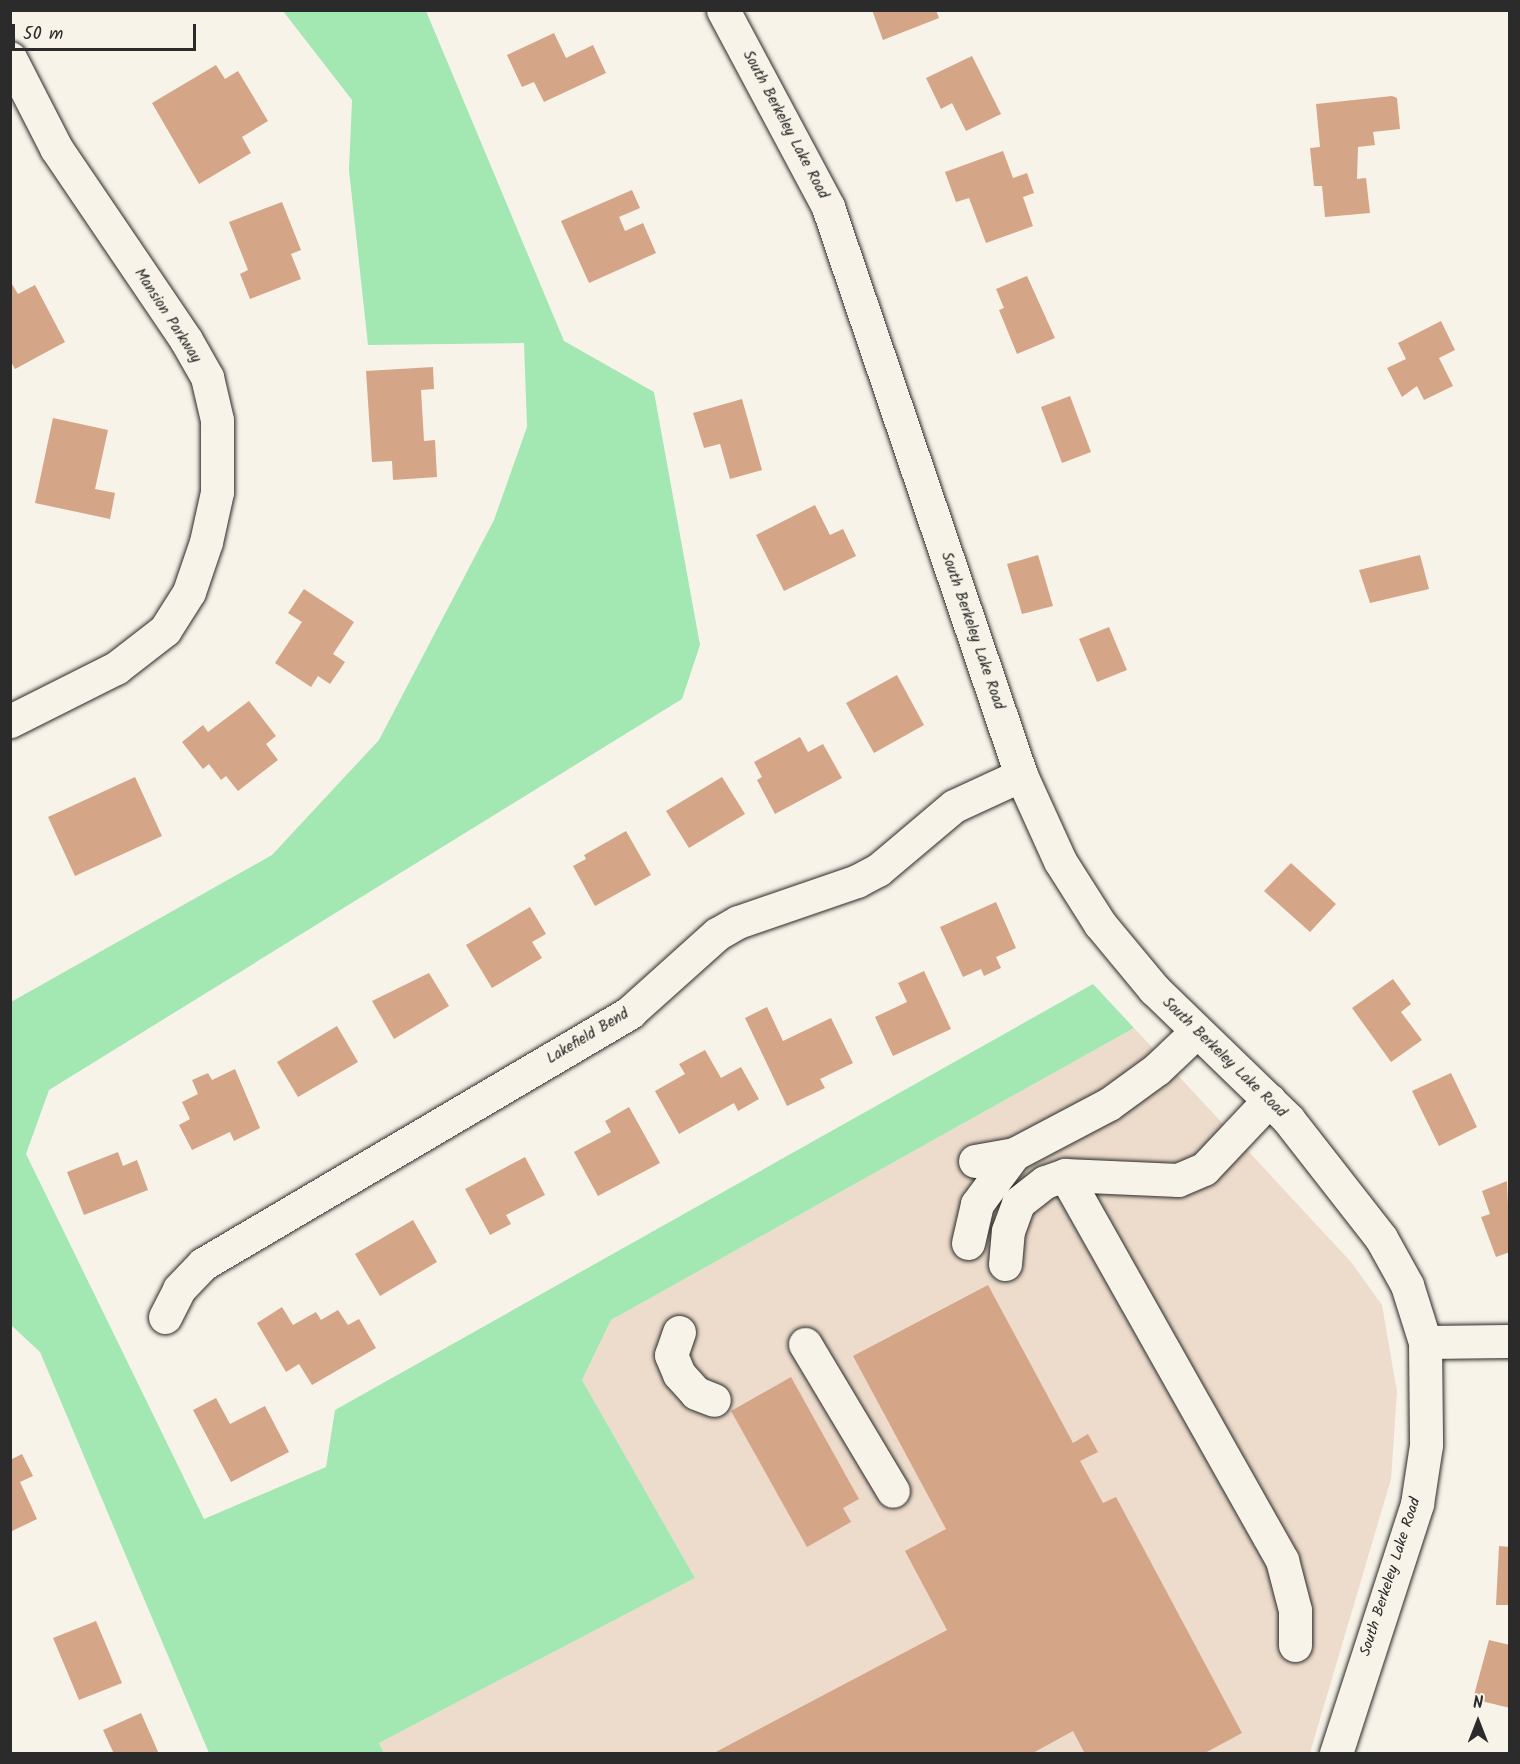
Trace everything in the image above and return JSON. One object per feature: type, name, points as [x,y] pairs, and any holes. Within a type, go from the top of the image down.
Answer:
[{"type":"street","name":"South Berkeley Lake Road","points":[[723,10],[828,207],[1021,775],[1060,861],[1100,924],[1195,1033],[1269,1100],[1381,1238],[1407,1285],[1425,1342],[1426,1445],[1417,1504],[1336,1754]]},
{"type":"street","name":"Mansion Parkway","points":[[10,58],[56,148],[186,340],[207,378],[217,420],[217,492],[206,542],[189,592],[165,630],[116,668],[10,721]]},
{"type":"street","name":"Lakefield Bend","points":[[165,1317],[179,1290],[203,1264],[630,1012],[717,934],[738,922],[878,870],[954,806],[1021,775]]},
{"type":"street","points":[[975,1161],[1014,1154],[1110,1104],[1157,1069],[1195,1033]]},
{"type":"street","points":[[1005,1264],[1008,1231],[1018,1203],[1045,1182],[1065,1175],[1178,1180],[1204,1169],[1269,1100]]},
{"type":"street","points":[[968,1243],[976,1204],[1014,1154]]},
{"type":"street","points":[[1065,1175],[1282,1560],[1295,1610],[1295,1646]]},
{"type":"street","points":[[679,1332],[671,1355],[679,1374],[696,1393],[714,1400]]},
{"type":"street","points":[[1425,1342],[1509,1341]]},
{"type":"street","points":[[805,1344],[893,1491]]},
{"type":"shaded area","points":[[1134,1028],[1351,1262],[1382,1305],[1397,1392],[1391,1479],[1310,1753],[384,1754],[379,1743],[695,1578],[582,1380],[611,1320]]},
{"type":"green space","points":[[283,11],[426,11],[564,341],[654,392],[700,645],[682,699],[49,1090],[26,1154],[204,1519],[326,1467],[335,1410],[1093,984],[1134,1028],[611,1320],[582,1380],[695,1578],[379,1743],[384,1753],[209,1753],[40,1352],[11,1325],[11,1002],[272,855],[379,740],[494,520],[527,427],[524,343],[368,345],[349,170],[352,100]]},
{"type":"building","points":[[872,10],[936,10],[939,18],[883,40]]},
{"type":"building","points":[[554,33],[566,58],[593,45],[606,73],[544,102],[534,82],[522,87],[507,55]]},
{"type":"building","points":[[972,56],[1001,114],[966,131],[952,103],[941,109],[926,78]]},
{"type":"building","points":[[216,65],[225,79],[238,71],[268,121],[242,137],[251,153],[199,184],[152,103]]},
{"type":"building","points":[[1392,96],[1397,98],[1400,129],[1373,132],[1375,145],[1358,147],[1357,179],[1366,178],[1370,213],[1325,217],[1322,186],[1314,186],[1310,148],[1320,147],[1316,104]]},
{"type":"building","points":[[1003,151],[1013,178],[1027,173],[1034,193],[1023,197],[1033,226],[986,243],[969,198],[956,202],[945,172]]},
{"type":"building","points":[[632,190],[640,208],[619,217],[625,231],[643,223],[656,253],[589,283],[561,221]]},
{"type":"building","points":[[282,202],[301,250],[291,254],[301,279],[250,299],[240,274],[248,270],[229,222]]},
{"type":"building","points":[[1027,276],[1055,338],[1017,354],[999,310],[1004,308],[996,289]]},
{"type":"building","points":[[10,281],[18,294],[35,285],[65,342],[15,369],[10,360]]},
{"type":"building","points":[[1441,321],[1455,350],[1439,358],[1453,386],[1424,400],[1417,386],[1402,397],[1387,368],[1406,359],[1398,343]]},
{"type":"building","points":[[433,367],[434,389],[421,390],[424,441],[435,440],[437,477],[393,480],[392,461],[372,462],[366,371]]},
{"type":"building","points":[[1070,396],[1091,452],[1062,463],[1041,407]]},
{"type":"building","points":[[742,399],[762,470],[730,479],[720,444],[704,448],[693,413]]},
{"type":"building","points":[[53,418],[108,430],[95,489],[115,493],[110,519],[35,503]]},
{"type":"building","points":[[815,505],[830,535],[843,529],[856,556],[784,591],[756,535]]},
{"type":"building","points":[[1038,555],[1053,606],[1022,614],[1007,564]]},
{"type":"building","points":[[1420,555],[1429,589],[1370,603],[1359,570]]},
{"type":"building","points":[[304,589],[354,622],[333,654],[345,662],[330,684],[318,676],[311,687],[275,663],[302,622],[288,613]]},
{"type":"building","points":[[1109,627],[1127,670],[1097,682],[1079,639]]},
{"type":"building","points":[[897,675],[924,725],[874,753],[846,703]]},
{"type":"building","points":[[249,701],[276,736],[266,744],[278,760],[238,791],[226,776],[221,780],[209,764],[203,769],[182,742],[203,725],[208,732]]},
{"type":"building","points":[[800,737],[808,752],[823,744],[842,778],[775,814],[757,780],[762,777],[754,762]]},
{"type":"building","points":[[135,777],[162,836],[75,876],[48,817]]},
{"type":"building","points":[[722,777],[745,814],[689,848],[666,811]]},
{"type":"building","points":[[626,831],[651,875],[595,906],[573,866],[586,859],[584,855]]},
{"type":"building","points":[[1291,863],[1336,904],[1310,932],[1264,891]]},
{"type":"building","points":[[996,902],[1016,948],[996,957],[1001,968],[984,976],[981,969],[963,977],[940,927]]},
{"type":"building","points":[[530,907],[546,934],[532,942],[542,958],[492,988],[466,945]]},
{"type":"building","points":[[924,971],[951,1029],[893,1056],[875,1017],[907,1002],[898,983]]},
{"type":"building","points":[[429,973],[449,1006],[394,1039],[372,1001]]},
{"type":"building","points":[[1393,979],[1411,1004],[1401,1012],[1422,1040],[1391,1062],[1352,1008]]},
{"type":"building","points":[[767,1007],[783,1041],[831,1018],[853,1063],[820,1079],[825,1088],[787,1106],[745,1018]]},
{"type":"building","points":[[337,1026],[358,1062],[298,1097],[277,1062]]},
{"type":"building","points":[[705,1050],[721,1078],[741,1067],[759,1099],[738,1111],[734,1103],[679,1134],[655,1091],[685,1074],[679,1064]]},
{"type":"building","points":[[235,1069],[260,1128],[234,1141],[230,1132],[192,1150],[179,1125],[190,1119],[182,1102],[198,1094],[192,1080],[208,1073],[212,1080]]},
{"type":"building","points":[[1451,1073],[1477,1127],[1439,1146],[1412,1091]]},
{"type":"building","points":[[629,1107],[660,1163],[598,1196],[574,1152],[611,1132],[605,1121]]},
{"type":"building","points":[[118,1152],[123,1166],[137,1160],[148,1190],[84,1215],[67,1172]]},
{"type":"building","points":[[525,1157],[545,1195],[506,1215],[511,1224],[490,1235],[465,1189]]},
{"type":"building","points":[[1507,1181],[1510,1252],[1496,1257],[1481,1217],[1490,1214],[1482,1191]]},
{"type":"building","points":[[413,1220],[437,1262],[380,1296],[355,1254]]},
{"type":"building","points":[[988,1285],[1073,1443],[1088,1434],[1098,1452],[1080,1461],[1103,1503],[1116,1497],[1242,1733],[1203,1754],[1085,1754],[1073,1731],[1031,1754],[712,1754],[947,1630],[905,1551],[946,1529],[853,1356]]},
{"type":"building","points":[[282,1307],[293,1325],[316,1312],[321,1320],[338,1310],[348,1325],[359,1319],[376,1348],[312,1385],[299,1364],[286,1372],[257,1323]]},
{"type":"building","points":[[791,1377],[859,1499],[843,1508],[851,1522],[807,1547],[731,1411]]},
{"type":"building","points":[[216,1398],[230,1424],[265,1406],[289,1452],[231,1482],[193,1410]]},
{"type":"building","points":[[22,1454],[33,1476],[20,1482],[37,1519],[10,1532],[10,1460]]},
{"type":"building","points":[[1499,1546],[1510,1547],[1510,1605],[1496,1605]]},
{"type":"building","points":[[96,1621],[122,1683],[79,1700],[53,1638]]},
{"type":"building","points":[[1489,1640],[1510,1645],[1510,1708],[1473,1699]]},
{"type":"building","points":[[141,1713],[159,1754],[114,1754],[103,1730]]}]
